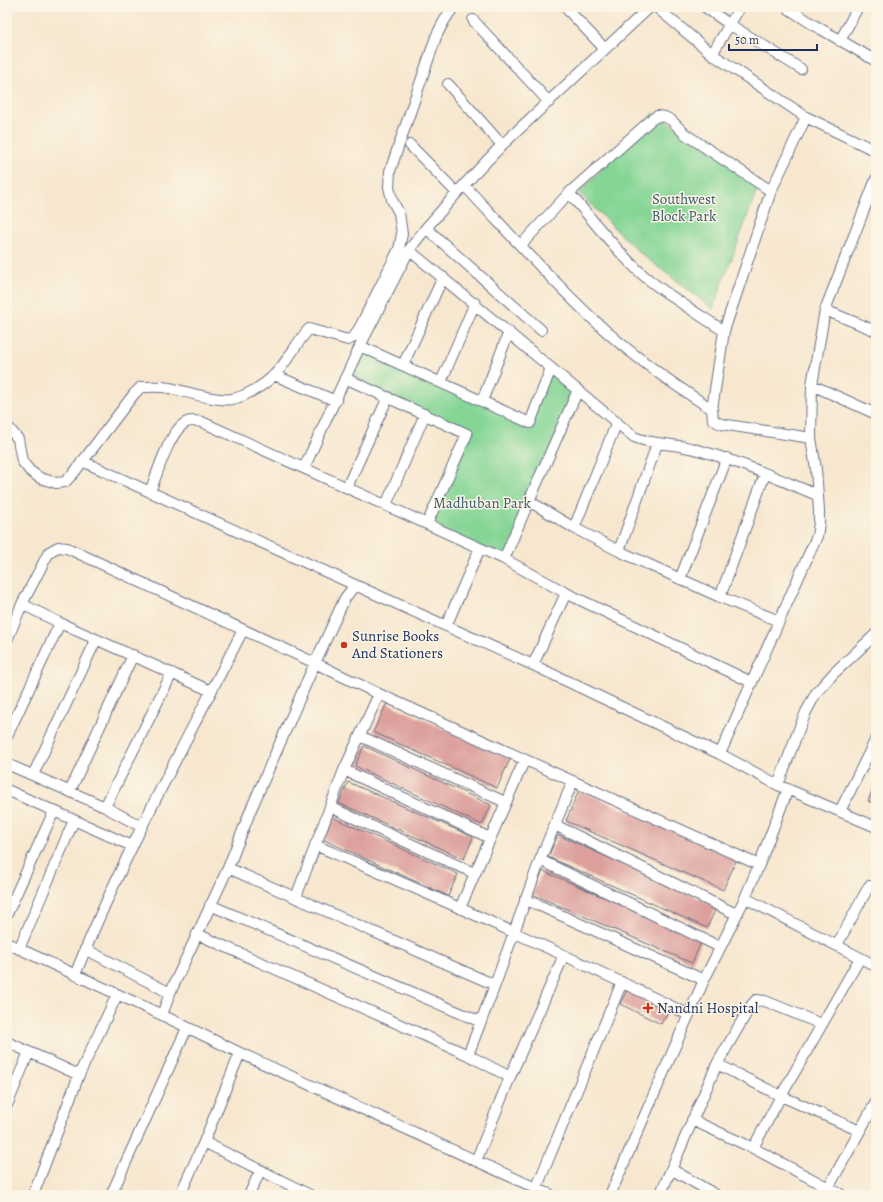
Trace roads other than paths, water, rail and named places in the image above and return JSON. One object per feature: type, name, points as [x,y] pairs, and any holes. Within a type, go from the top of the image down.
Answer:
[{"type":"street","points":[[565,7],[605,49]]},
{"type":"street","points":[[304,468],[360,346],[409,250],[456,192],[502,145],[650,7]]},
{"type":"street","points":[[656,7],[712,54],[806,117],[876,151]]},
{"type":"street","points":[[705,7],[729,24],[801,69]]},
{"type":"street","points":[[712,54],[740,7]]},
{"type":"street","points":[[786,7],[876,61]]},
{"type":"street","points":[[840,40],[858,7]]},
{"type":"street","points":[[7,426],[18,439],[22,461],[30,471],[40,478],[56,483],[64,482],[73,474],[134,394],[141,387],[168,388],[210,398],[231,400],[246,394],[271,378],[289,357],[301,338],[309,329],[348,340],[354,337],[399,250],[402,234],[399,213],[392,200],[389,187],[390,171],[436,37],[449,9]]},
{"type":"street","points":[[473,20],[549,102]]},
{"type":"street","points":[[448,84],[502,145]]},
{"type":"street","points":[[520,245],[569,193],[657,116],[665,117],[671,120],[685,134],[771,191]]},
{"type":"street","points":[[806,117],[771,191],[724,331],[712,409],[714,420],[721,424],[811,438]]},
{"type":"street","points":[[410,145],[456,192]]},
{"type":"street","points":[[720,754],[817,536],[819,523],[816,469],[811,438],[812,385],[825,310],[876,179]]},
{"type":"street","points":[[464,185],[548,276],[615,339],[660,374],[712,409]]},
{"type":"street","points":[[569,193],[623,254],[644,275],[689,308],[724,331]]},
{"type":"street","points":[[426,228],[541,330]]},
{"type":"street","points":[[409,250],[634,436],[644,441],[657,444],[677,445],[727,458],[817,495]]},
{"type":"street","points":[[403,365],[443,277]]},
{"type":"street","points":[[441,382],[474,303]]},
{"type":"street","points":[[825,310],[876,331]]},
{"type":"street","points":[[482,401],[509,332]]},
{"type":"street","points":[[360,346],[530,423],[551,368]]},
{"type":"street","points":[[274,375],[336,401]]},
{"type":"street","points":[[345,378],[467,434],[427,524]]},
{"type":"street","points":[[812,385],[876,414]]},
{"type":"street","points":[[504,559],[578,390]]},
{"type":"street","points":[[347,487],[388,397]]},
{"type":"street","points":[[386,505],[425,414]]},
{"type":"street","points":[[150,492],[172,436],[179,426],[188,421],[202,422],[504,559],[566,593],[751,682]]},
{"type":"street","points":[[574,528],[617,422]]},
{"type":"street","points":[[619,551],[657,444]]},
{"type":"street","points":[[680,579],[727,458]]},
{"type":"street","points":[[82,461],[532,666],[720,754],[778,785],[876,827]]},
{"type":"street","points":[[720,597],[766,474]]},
{"type":"street","points":[[529,501],[574,528],[619,551],[720,597],[779,621]]},
{"type":"street","points":[[7,640],[22,604],[49,552],[58,546],[67,548],[315,662],[379,694],[524,761],[573,781],[759,865]]},
{"type":"street","points":[[446,626],[480,548]]},
{"type":"street","points":[[162,1015],[170,993],[228,868],[252,807],[315,662],[345,598],[355,585]]},
{"type":"street","points":[[532,666],[566,593]]},
{"type":"street","points":[[22,604],[96,640],[133,655],[211,691]]},
{"type":"street","points":[[7,736],[60,623]]},
{"type":"street","points":[[75,975],[85,949],[132,846],[243,630]]},
{"type":"street","points":[[778,785],[806,712],[816,693],[834,673],[876,634]]},
{"type":"street","points":[[33,775],[96,640]]},
{"type":"street","points":[[70,791],[133,655]]},
{"type":"street","points":[[106,807],[172,673]]},
{"type":"street","points":[[296,897],[344,770],[379,694]]},
{"type":"street","points":[[360,736],[505,802]]},
{"type":"street","points":[[840,811],[876,739]]},
{"type":"street","points":[[460,908],[524,761]]},
{"type":"street","points":[[7,764],[106,807],[142,827]]},
{"type":"street","points":[[344,770],[490,838]]},
{"type":"street","points":[[468,1055],[515,932],[525,899],[573,781]]},
{"type":"street","points":[[610,1195],[704,980],[745,898],[788,789]]},
{"type":"street","points":[[7,790],[132,846]]},
{"type":"street","points":[[330,807],[474,873]]},
{"type":"street","points":[[7,914],[54,811]]},
{"type":"street","points":[[19,949],[74,820]]},
{"type":"street","points":[[554,825],[736,914]]},
{"type":"street","points":[[315,845],[515,932],[689,1015]]},
{"type":"street","points":[[540,860],[720,947]]},
{"type":"street","points":[[228,868],[495,985]]},
{"type":"street","points":[[837,945],[869,886]]},
{"type":"street","points":[[745,898],[876,966]]},
{"type":"street","points":[[525,899],[704,980]]},
{"type":"street","points":[[210,905],[481,1022]]},
{"type":"street","points":[[197,934],[468,1055],[510,1077]]},
{"type":"street","points":[[7,943],[240,1053],[551,1195]]},
{"type":"street","points":[[85,949],[170,993]]},
{"type":"street","points":[[476,1161],[510,1077],[564,955]]},
{"type":"street","points":[[752,1148],[821,1024],[860,958]]},
{"type":"street","points":[[536,1189],[622,982]]},
{"type":"street","points":[[33,1195],[79,1075],[117,995]]},
{"type":"street","points":[[660,1195],[717,1064],[750,1007],[756,1000],[765,1001],[821,1024]]},
{"type":"street","points":[[111,1195],[187,1028]]},
{"type":"street","points":[[7,1042],[79,1075]]},
{"type":"street","points":[[7,1105],[29,1052]]},
{"type":"street","points":[[180,1195],[204,1142],[240,1053]]},
{"type":"street","points":[[717,1064],[781,1096],[860,1131]]},
{"type":"street","points":[[828,1188],[876,1102]]},
{"type":"street","points":[[692,1120],[752,1148],[842,1195]]},
{"type":"street","points":[[204,1142],[310,1195]]},
{"type":"street","points":[[671,1169],[716,1195]]},
{"type":"street","points":[[249,1195],[260,1171]]},
{"type":"place","name":"Sunrise Books And Stationers","points":[[344,645]]},
{"type":"place","name":"Nandni Hospital","points":[[648,1008]]},
{"type":"park label","name":"Southwest Block Park","points":[[684,208]]},
{"type":"park label","name":"Madhuban Park","points":[[482,503]]}]
